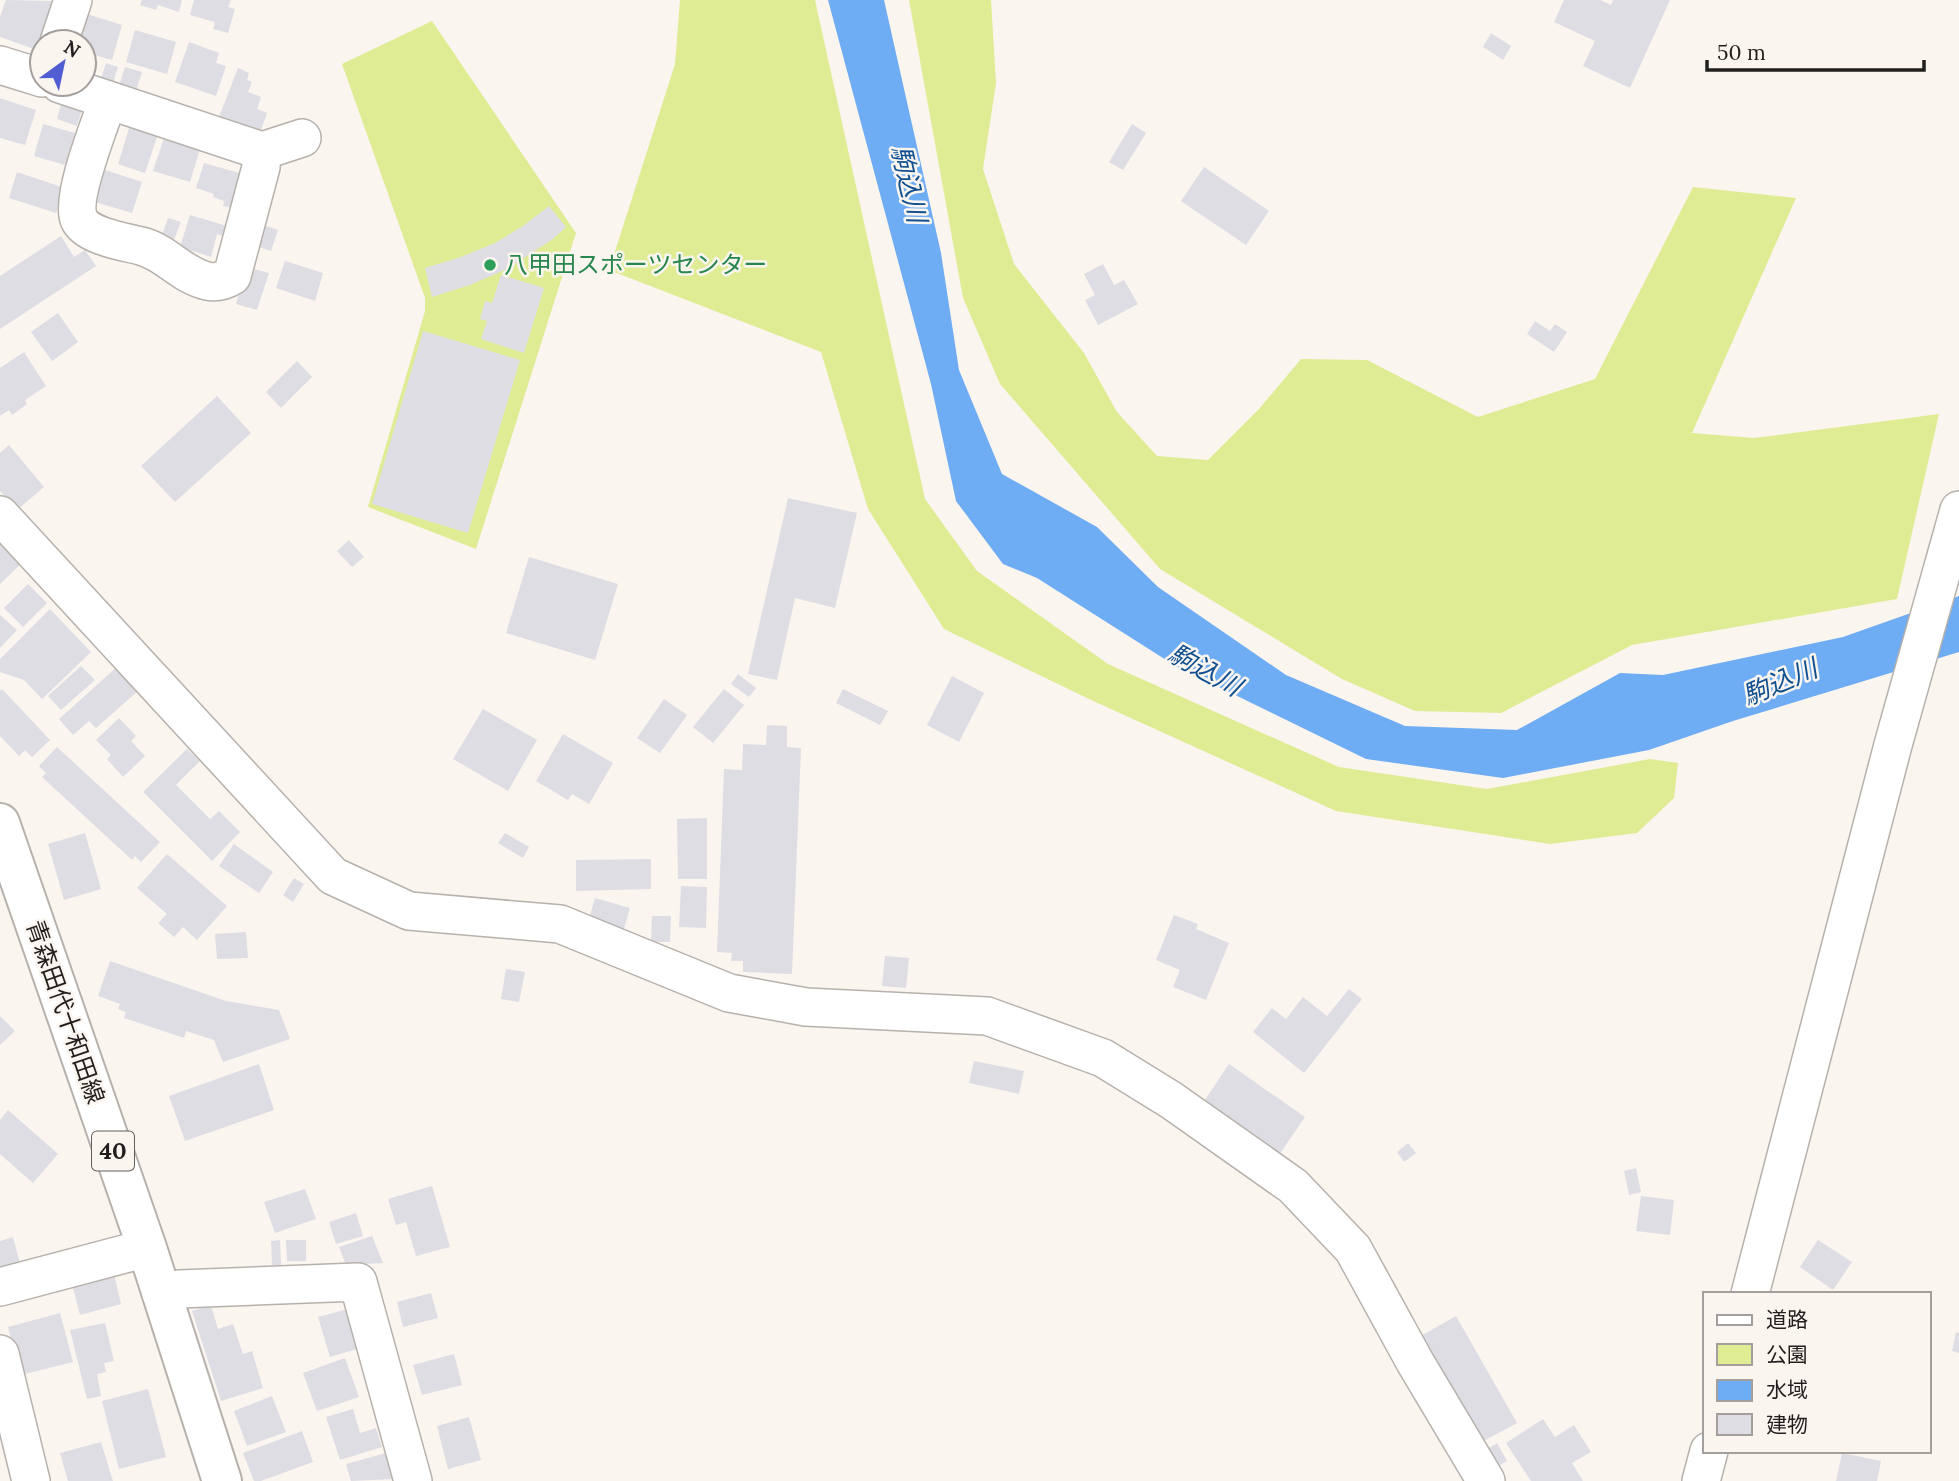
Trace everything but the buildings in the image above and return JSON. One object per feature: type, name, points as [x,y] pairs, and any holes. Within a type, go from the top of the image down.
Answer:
[{"type":"main road","name":"青森田代十和田線","points":[[0,823],[147,1248],[222,1481]]},
{"type":"street","points":[[64,28],[73,0]]},
{"type":"street","points":[[0,65],[28,74]]},
{"type":"street","points":[[98,97],[262,151],[302,138]]},
{"type":"street","points":[[108,100],[78,192],[79,221],[107,237],[158,252],[196,278],[211,282],[224,281],[232,276],[261,167],[262,151]]},
{"type":"street","points":[[1751,1292],[1893,745],[1959,510]]},
{"type":"street","points":[[0,515],[333,876],[409,911],[560,924],[729,993],[806,1007],[987,1016],[1103,1058],[1171,1100],[1293,1186],[1353,1249],[1415,1362],[1486,1481]]},
{"type":"street","points":[[0,1287],[147,1248]]},
{"type":"street","points":[[161,1293],[179,1289],[358,1282],[414,1481]]},
{"type":"street","points":[[0,1354],[31,1481]]},
{"type":"street","points":[[1701,1481],[1708,1453]]},
{"type":"green space","points":[[680,0],[815,0],[925,499],[977,571],[1108,664],[1339,767],[1487,789],[1650,759],[1678,763],[1674,798],[1637,833],[1550,844],[1336,811],[1091,700],[944,629],[868,509],[821,352],[609,270],[675,64]]},
{"type":"green space","points":[[909,0],[991,0],[996,83],[983,169],[1014,264],[1084,353],[1117,412],[1157,456],[1208,460],[1259,409],[1301,359],[1367,360],[1478,417],[1595,379],[1693,187],[1796,198],[1692,433],[1754,438],[1939,414],[1897,599],[1632,645],[1501,713],[1415,711],[1342,679],[1160,569],[1000,384],[963,298]]},
{"type":"green space","name":"八甲田スポーツセンター","points":[[432,21],[576,233],[476,549],[368,507],[425,311],[425,298],[342,64]]},
{"type":"water","name":"駒込川","points":[[828,0],[884,0],[941,253],[959,370],[1002,474],[1097,527],[1158,587],[1286,675],[1405,726],[1517,730],[1620,673],[1663,675],[1843,637],[1959,596],[1959,652],[1733,721],[1649,750],[1503,778],[1366,759],[1174,665],[1037,578],[1003,564],[956,501],[931,384]]},
{"type":"place","name":"八甲田スポーツセンター","points":[[490,265]]}]
